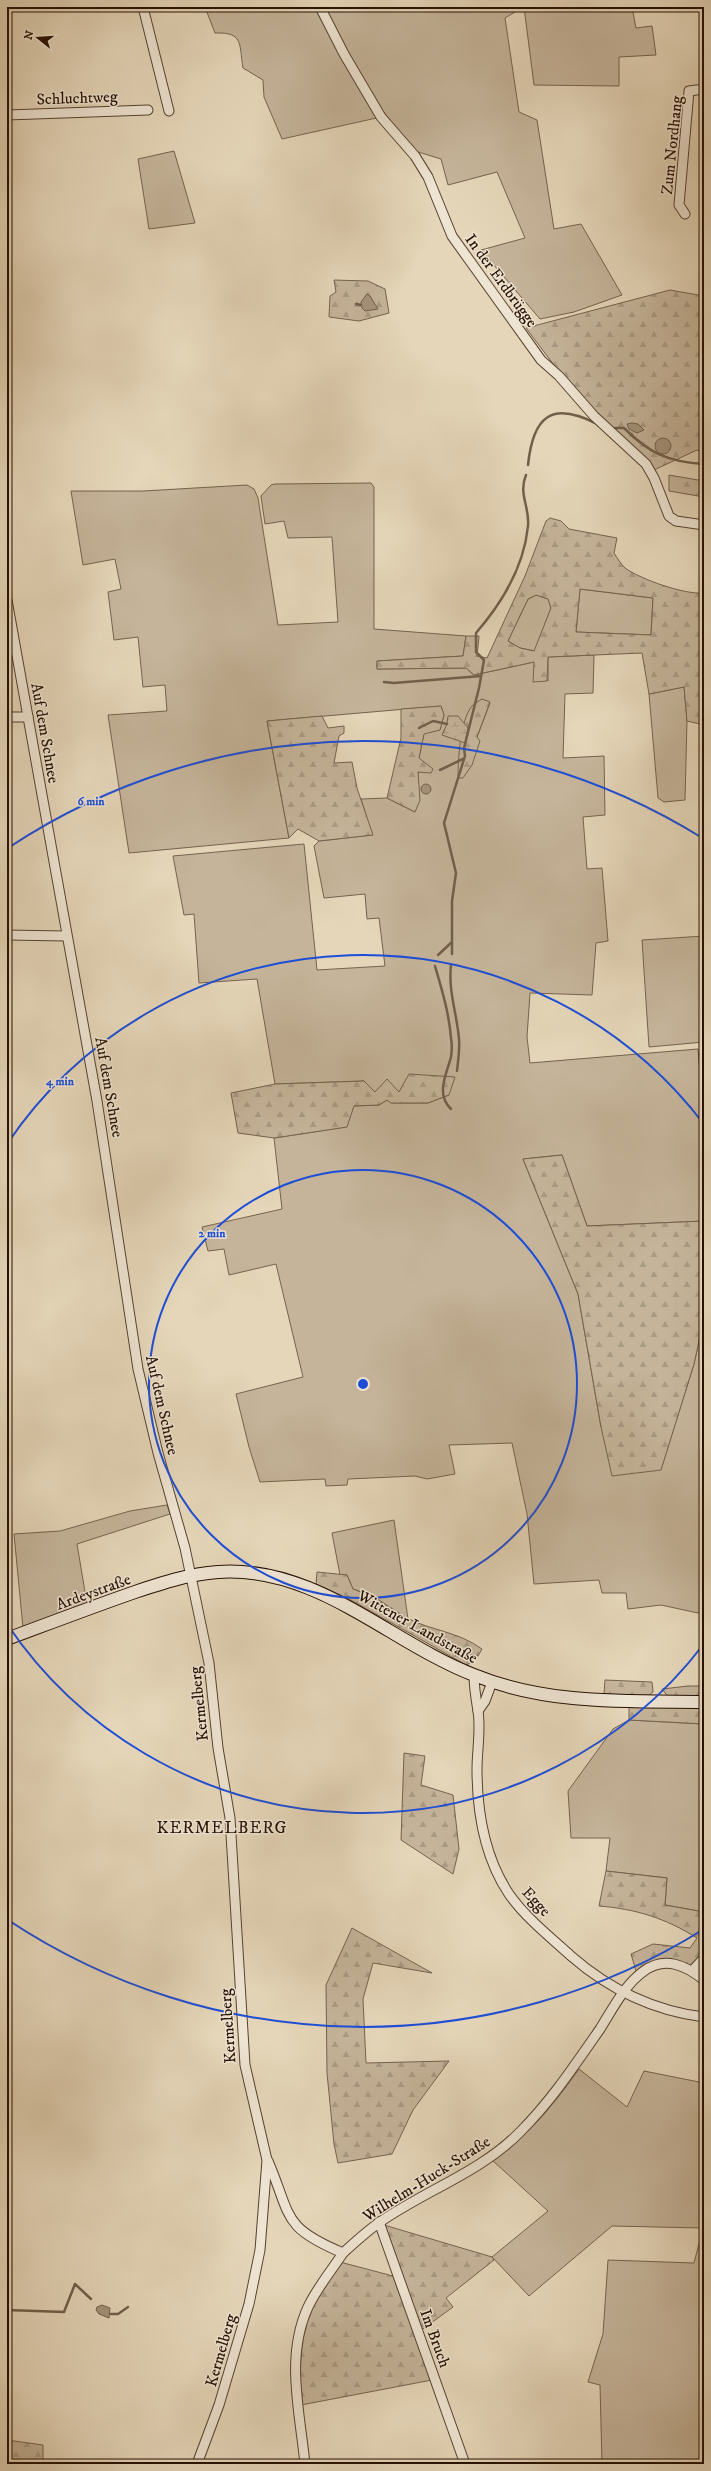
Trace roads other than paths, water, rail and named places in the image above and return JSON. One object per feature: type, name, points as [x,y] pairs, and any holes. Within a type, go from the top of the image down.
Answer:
[{"type":"main road","name":"Wittener Landstraße","points":[[191,1576],[218,1572],[250,1574],[290,1582],[323,1593],[346,1604],[426,1652],[474,1675],[492,1682],[526,1691],[565,1698],[704,1702]]},
{"type":"main road","name":"Ardeystraße","points":[[7,1639],[116,1599],[172,1580],[191,1576]]},
{"type":"street","points":[[143,7],[168,111]]},
{"type":"street","name":"In der Erdbrügge","points":[[320,7],[344,54],[381,117],[415,156],[428,176],[452,236],[540,360],[559,376],[594,416],[646,464],[654,478],[669,516],[676,521],[704,525]]},
{"type":"street","name":"Zum Nordhang","points":[[685,214],[680,205],[689,91],[704,89]]},
{"type":"street","name":"Schluchtweg","points":[[7,115],[148,110]]},
{"type":"street","name":"Auf dem Schnee","points":[[7,600],[106,1153],[138,1369],[158,1453],[185,1548],[191,1576]]},
{"type":"street","points":[[7,717],[28,717]]},
{"type":"street","points":[[7,935],[66,936]]},
{"type":"street","name":"Kermelberg","points":[[191,1576],[209,1663],[218,1748],[230,1818],[245,2065],[267,2160],[260,2250],[249,2304],[219,2405],[197,2464]]},
{"type":"street","name":"Egge","points":[[474,1675],[474,1701],[478,1711],[477,1770],[480,1812],[487,1845],[506,1889],[519,1906],[552,1940],[594,1975],[624,1993],[668,2011],[704,2018]]},
{"type":"street","name":"Egge","points":[[478,1711],[485,1701],[492,1682]]},
{"type":"street","points":[[704,1958],[692,1970],[704,1980]]},
{"type":"street","name":"Wilhelm-Huck-Straße","points":[[305,2464],[295,2372],[295,2347],[308,2306],[343,2253],[380,2222],[472,2169],[504,2147],[521,2132],[564,2083],[624,1993],[643,1971],[657,1964],[669,1963],[692,1970]]},
{"type":"street","points":[[267,2160],[283,2204],[296,2226],[316,2242],[343,2253]]},
{"type":"street","name":"Im Bruch","points":[[380,2222],[465,2464]]},
{"type":"waterway","points":[[356,304],[361,305]]},
{"type":"waterway","points":[[528,465],[534,435],[540,425],[547,418],[556,414],[568,414],[581,417],[597,424]]},
{"type":"waterway","points":[[615,428],[624,428],[642,444],[660,455],[680,461],[704,464]]},
{"type":"waterway","points":[[438,955],[452,942],[452,901],[456,873],[444,823],[465,756],[464,748],[479,688],[484,660],[476,652],[476,633],[503,597],[517,570],[522,556],[528,526],[523,488],[526,475]]},
{"type":"waterway","points":[[384,682],[394,683],[481,676]]},
{"type":"waterway","points":[[419,728],[433,721],[447,724]]},
{"type":"waterway","points":[[440,770],[463,759]]},
{"type":"waterway","points":[[452,943],[452,954]]},
{"type":"waterway","points":[[451,965],[450,975],[459,1043],[457,1071]]},
{"type":"waterway","points":[[435,966],[443,993],[450,1029],[452,1050],[443,1090],[446,1103],[451,1109]]},
{"type":"waterway","points":[[7,2310],[64,2312],[75,2284],[91,2299]]},
{"type":"waterway","points":[[111,2314],[118,2314],[128,2307]]},
{"type":"district","name":"KERMELBERG","points":[[222,1827]]}]
